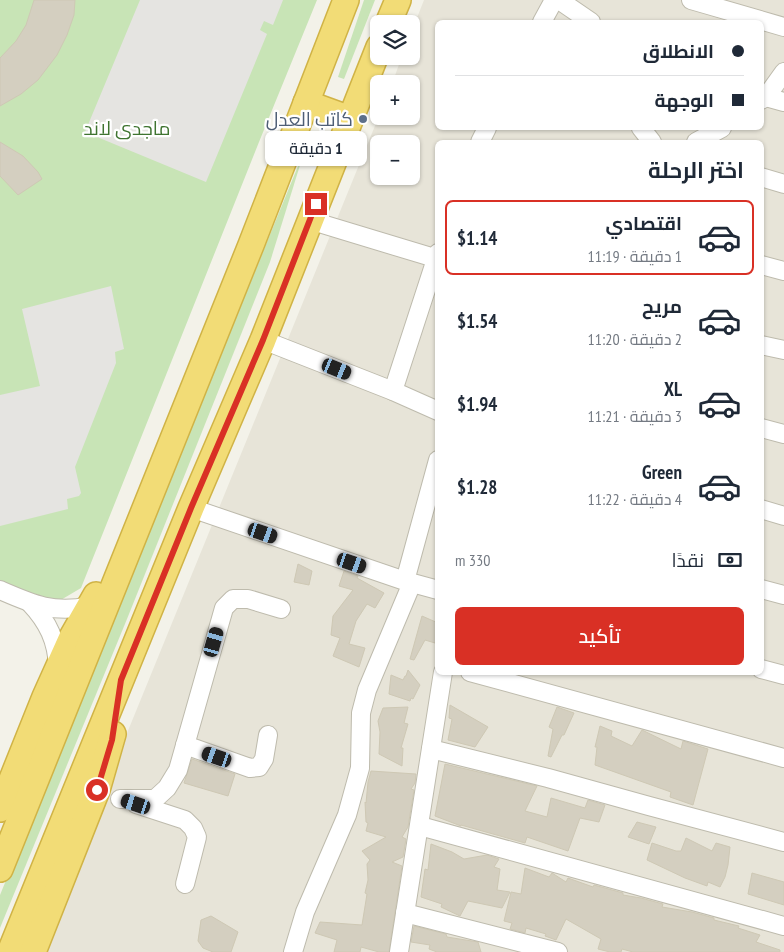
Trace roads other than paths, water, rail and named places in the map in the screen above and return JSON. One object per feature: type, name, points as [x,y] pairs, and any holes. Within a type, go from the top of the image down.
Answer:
[{"type":"highway","points":[[0,869],[346,0]]},
{"type":"highway","points":[[392,15],[398,0]]},
{"type":"highway","points":[[10,952],[191,508],[263,340],[372,65]]},
{"type":"highway","points":[[306,103],[350,119]]},
{"type":"highway","points":[[0,809],[24,747],[58,669],[89,606],[129,546]]},
{"type":"highway","points":[[41,946],[97,790],[112,740],[121,680]]},
{"type":"street","points":[[543,20],[554,0]]},
{"type":"street","points":[[559,0],[588,20]]},
{"type":"street","points":[[690,0],[760,20]]},
{"type":"street","points":[[764,21],[784,27]]},
{"type":"street","points":[[784,72],[764,98],[784,102]]},
{"type":"street","points":[[643,130],[650,140]]},
{"type":"street","points":[[700,140],[718,130]]},
{"type":"street","points":[[764,178],[784,184]]},
{"type":"street","points":[[309,220],[435,256]]},
{"type":"street","points":[[393,391],[435,263]]},
{"type":"street","points":[[764,266],[784,271]]},
{"type":"street","points":[[263,340],[393,391],[435,410]]},
{"type":"street","points":[[764,346],[784,350]]},
{"type":"street","points":[[764,429],[784,434]]},
{"type":"street","points":[[293,952],[305,912],[347,815],[360,768],[361,713],[367,690],[409,582],[435,473]]},
{"type":"street","points":[[191,508],[435,589]]},
{"type":"street","points":[[764,510],[784,516]]},
{"type":"street","points":[[0,590],[30,603],[59,609],[89,606]]},
{"type":"street","points":[[764,590],[784,595]]},
{"type":"street","points":[[120,799],[155,800],[167,788],[178,770],[224,608],[233,599],[248,599],[281,609]]},
{"type":"street","points":[[30,603],[42,617],[51,633],[58,669]]},
{"type":"street","points":[[764,670],[784,675]]},
{"type":"street","points":[[399,952],[444,675]]},
{"type":"street","points":[[481,675],[784,758]]},
{"type":"street","points":[[185,745],[250,768],[259,767],[264,759],[268,735]]},
{"type":"street","points":[[432,749],[548,778],[784,842]]},
{"type":"street","points":[[97,790],[185,820],[193,828],[197,837],[185,884]]},
{"type":"street","points":[[420,826],[784,926]]},
{"type":"street","points":[[405,913],[558,952]]},
{"type":"place","name":"كاتب العدل","points":[[363,119]]},
{"type":"park label","name":"ماجدی لاند","points":[[127,128]]}]
